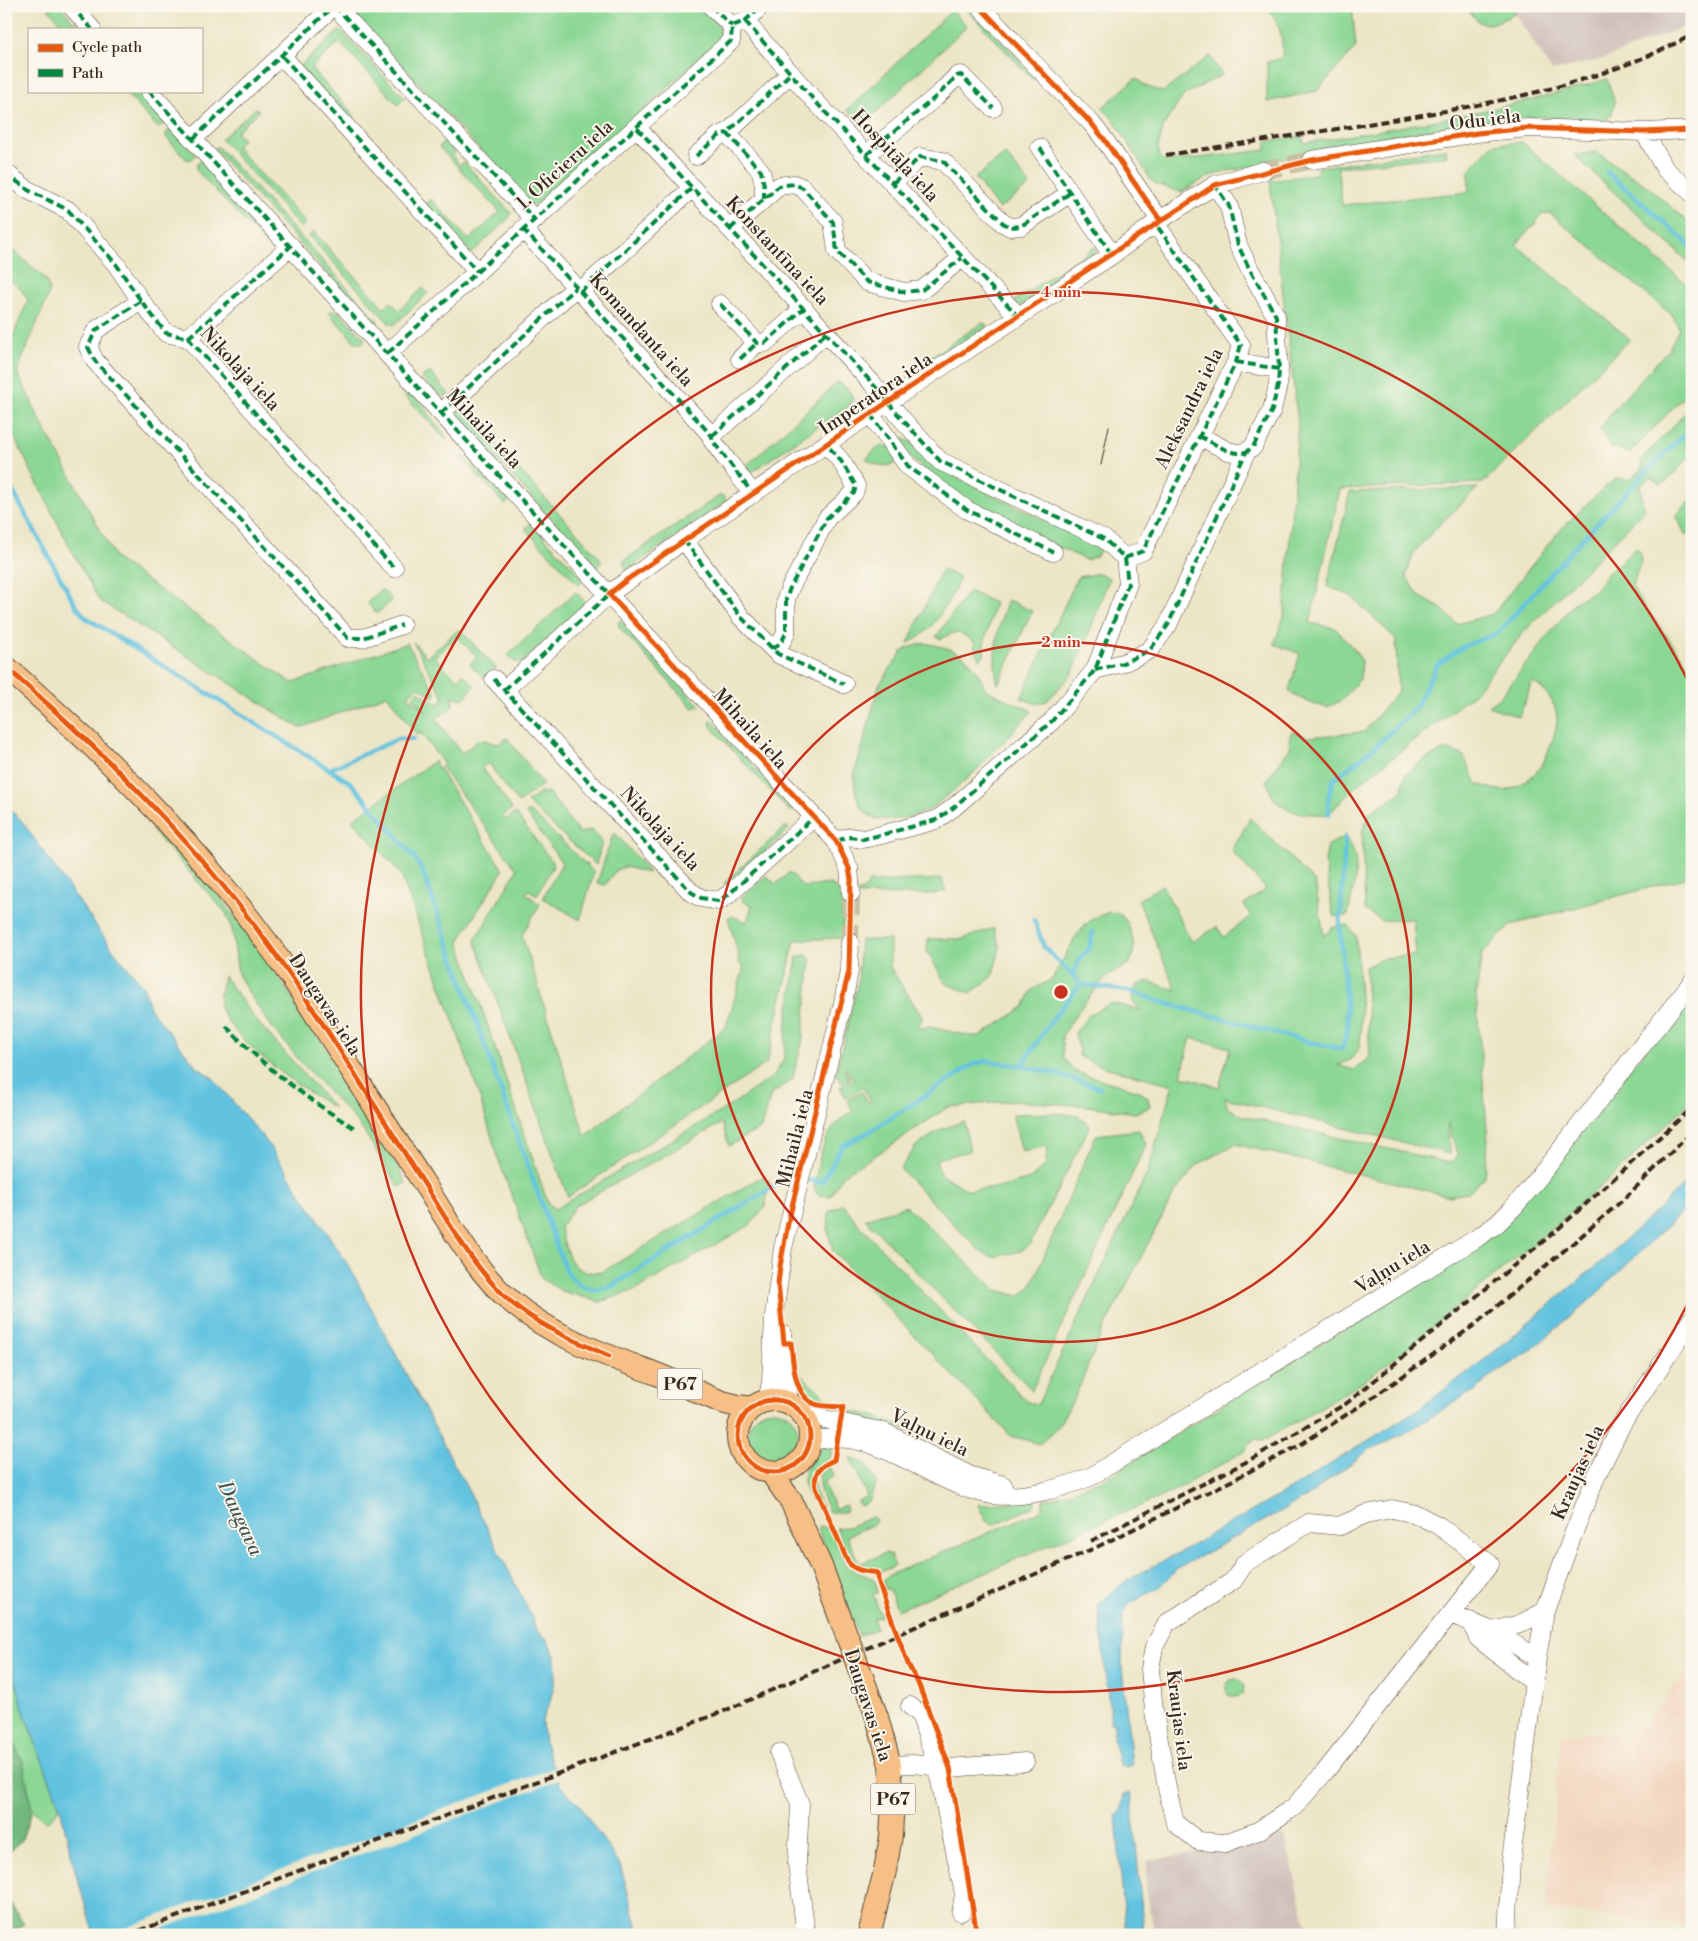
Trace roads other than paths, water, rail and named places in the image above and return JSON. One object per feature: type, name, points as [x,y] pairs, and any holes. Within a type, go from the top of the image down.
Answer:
[{"type":"main road","name":"Daugavas iela","points":[[6,667],[87,740],[153,805],[227,889],[292,979],[456,1234],[488,1278],[510,1301],[532,1317],[608,1356],[722,1402],[738,1406],[759,1404]]},
{"type":"main road","name":"Daugavas iela","points":[[608,1356],[704,1408],[739,1430]]},
{"type":"main road","name":"P67","points":[[759,1404],[780,1400],[796,1409]]},
{"type":"main road","points":[[739,1430],[743,1418],[759,1404]]},
{"type":"main road","points":[[770,1471],[786,1469],[798,1462],[804,1455],[809,1442],[808,1426],[796,1409]]},
{"type":"main road","name":"P67","points":[[739,1430],[739,1444],[747,1458],[757,1467],[770,1471]]},
{"type":"main road","name":"Daugavas iela","points":[[798,1462],[799,1486],[814,1534],[821,1566]]},
{"type":"main road","name":"Daugavas iela","points":[[770,1471],[791,1502],[821,1566],[877,1717],[890,1766],[893,1801],[891,1836],[869,1935]]},
{"type":"street","points":[[71,6],[91,28]]},
{"type":"street","name":"Hospitāļa iela","points":[[711,6],[738,24],[791,73],[1018,316]]},
{"type":"street","name":"1. Oficieru iela","points":[[388,353],[637,128],[730,41],[738,24],[761,6]]},
{"type":"street","name":"Aleksandra iela","points":[[980,6],[1104,139],[1157,222],[1241,345],[1236,362],[1143,551],[1125,558]]},
{"type":"street","points":[[192,139],[282,56],[328,8]]},
{"type":"street","name":"Komandanta iela","points":[[328,8],[529,225],[578,290],[712,436],[712,440],[753,494]]},
{"type":"street","points":[[282,56],[478,271]]},
{"type":"street","points":[[696,156],[720,135],[727,133],[791,73]]},
{"type":"street","points":[[866,155],[938,95],[957,76],[961,75],[992,108]]},
{"type":"street","name":"Mihaila iela","points":[[150,92],[836,841],[849,868],[851,893]]},
{"type":"street","name":"Konstantīna iela","points":[[637,128],[804,308],[888,402]]},
{"type":"street","name":"Odu iela","points":[[1312,160],[1477,133],[1528,128],[1644,132],[1692,130]]},
{"type":"street","points":[[1644,132],[1665,169],[1692,194]]},
{"type":"street","points":[[727,133],[761,172],[764,185],[764,199]]},
{"type":"street","points":[[1040,148],[1112,255]]},
{"type":"street","points":[[893,183],[920,157],[943,161],[1003,224],[1010,227],[1021,226],[1070,193]]},
{"type":"street","points":[[1157,222],[1215,185],[1263,171]]},
{"type":"street","name":"Nikolaja iela","points":[[6,172],[28,190],[68,210],[116,264],[166,333],[188,338],[394,568]]},
{"type":"street","points":[[730,229],[779,186],[794,184],[803,188],[833,222],[837,251],[867,282],[904,292],[922,290],[962,258]]},
{"type":"street","points":[[1095,670],[1123,663],[1150,650],[1168,626],[1246,452],[1253,446],[1272,410],[1278,385],[1279,369],[1276,316],[1249,268],[1238,244],[1229,206],[1215,185]]},
{"type":"street","points":[[441,412],[692,188]]},
{"type":"street","name":"Imperatora iela","points":[[499,685],[609,594],[684,540],[888,402],[1112,255],[1157,222]]},
{"type":"street","points":[[188,338],[291,246]]},
{"type":"street","points":[[141,301],[96,330],[88,347],[95,362],[348,638],[363,638],[402,626]]},
{"type":"street","points":[[720,304],[757,343]]},
{"type":"street","points":[[740,359],[757,343],[765,343],[804,308]]},
{"type":"street","points":[[712,436],[826,333]]},
{"type":"street","points":[[1236,362],[1279,369]]},
{"type":"street","name":"Imperatora iela","points":[[888,402],[940,461],[1104,539],[1125,558]]},
{"type":"street","points":[[870,414],[908,466],[967,510],[1053,552]]},
{"type":"street","points":[[1199,436],[1228,451],[1246,452]]},
{"type":"street","points":[[773,649],[782,641],[786,633],[786,599],[790,588],[827,518],[854,493],[856,486],[841,461],[826,445]]},
{"type":"street","points":[[684,540],[741,618],[778,654],[844,684]]},
{"type":"street","points":[[836,841],[850,837],[863,838],[890,833],[936,820],[953,808],[1052,721],[1095,670],[1128,584],[1125,558]]},
{"type":"street","name":"Nikolaja iela","points":[[499,685],[691,892],[701,898],[718,901],[728,895],[813,818]]},
{"type":"street","name":"Mihaila iela","points":[[759,1404],[771,1382],[774,1316],[780,1266],[788,1223],[850,971],[850,942]]},
{"type":"street","name":"Vaļņu iela","points":[[809,1442],[834,1438],[869,1444],[890,1452],[951,1482],[992,1495],[1012,1496],[1072,1484],[1110,1465],[1477,1238],[1496,1224],[1532,1186],[1692,982]]},
{"type":"street","name":"Mihaila iela","points":[[778,1284],[786,1379],[796,1409]]},
{"type":"street","name":"Kraujas iela","points":[[1508,1935],[1511,1861],[1536,1658],[1545,1611],[1595,1479],[1623,1422],[1692,1319]]},
{"type":"street","name":"Vaļņu iela","points":[[796,1409],[884,1432],[982,1480],[1039,1491]]},
{"type":"street","name":"Kraujas iela","points":[[1392,1509],[1416,1514],[1439,1526],[1490,1564],[1450,1614],[1324,1773],[1294,1807],[1258,1830],[1224,1843],[1198,1841],[1175,1824],[1156,1720],[1150,1669],[1154,1647],[1167,1623],[1232,1581],[1245,1563],[1309,1523],[1340,1526],[1366,1514],[1392,1509]]},
{"type":"street","points":[[1493,1631],[1520,1624],[1545,1611]]},
{"type":"street","points":[[1450,1614],[1493,1631],[1536,1658]]},
{"type":"street","points":[[1470,1621],[1478,1638],[1534,1683]]},
{"type":"street","points":[[910,1706],[920,1714],[937,1766],[964,1894],[961,1912]]},
{"type":"street","points":[[779,1753],[800,1804],[797,1864],[806,1935]]},
{"type":"street","points":[[890,1766],[913,1764],[950,1768],[1024,1762]]},
{"type":"water","name":"Daugava","points":[[6,806],[21,820],[114,951],[143,986],[151,1010],[197,1067],[213,1078],[267,1142],[350,1268],[470,1494],[531,1615],[536,1630],[547,1639],[555,1656],[556,1677],[550,1701],[542,1721],[543,1735],[551,1762],[561,1787],[578,1803],[620,1865],[640,1935],[94,1935],[75,1870],[60,1807],[24,1712],[6,1644]]},
{"type":"water","points":[[1692,1177],[1692,1202],[1589,1301],[1529,1352],[1489,1377],[1477,1390],[1459,1399],[1401,1436],[1370,1449],[1305,1498],[1177,1569],[1160,1587],[1129,1604],[1123,1614],[1122,1667],[1132,1765],[1125,1767],[1119,1764],[1113,1739],[1115,1723],[1111,1722],[1098,1606],[1120,1586],[1137,1575],[1289,1490],[1420,1408],[1489,1356],[1609,1255]]},
{"type":"water","points":[[1130,1793],[1144,1935],[1126,1935],[1116,1816],[1121,1812],[1124,1794]]},
{"type":"waterway","points":[[1607,172],[1692,247]]},
{"type":"waterway","points":[[1329,814],[1328,800],[1333,780],[1374,748],[1415,709],[1437,665],[1464,646],[1498,633],[1570,552],[1639,479],[1692,427]]},
{"type":"waterway","points":[[6,479],[76,606],[85,617],[351,783],[414,857],[422,870],[565,1269],[574,1280],[590,1289],[597,1290],[610,1287],[787,1178]]},
{"type":"waterway","points":[[330,769],[398,739],[414,739]]},
{"type":"waterway","points":[[804,1180],[822,1182],[842,1146],[869,1132],[974,1064],[987,1061],[1021,1066],[1055,1016],[1081,984],[1134,992],[1161,1002],[1309,1042],[1342,1049],[1348,1029],[1340,926],[1345,837]]},
{"type":"waterway","points":[[1034,920],[1044,947],[1081,984]]},
{"type":"waterway","points":[[1073,975],[1080,958],[1089,949],[1093,932]]},
{"type":"waterway","points":[[1021,1066],[1057,1074],[1100,1088]]},
{"type":"tunnel","points":[[1263,171],[1312,160]]},
{"type":"tunnel","points":[[850,942],[851,893]]},
{"type":"tram line","points":[[1101,465],[1109,426]]},
{"type":"railway","points":[[1166,155],[1436,113],[1512,98],[1585,79],[1657,52],[1692,35]]},
{"type":"railway","points":[[1091,1541],[1246,1462],[1347,1403],[1557,1230],[1692,1108]]},
{"type":"railway","points":[[128,1935],[722,1712],[1099,1546],[1233,1480],[1300,1445],[1375,1396],[1473,1326],[1624,1199],[1692,1132]]}]
